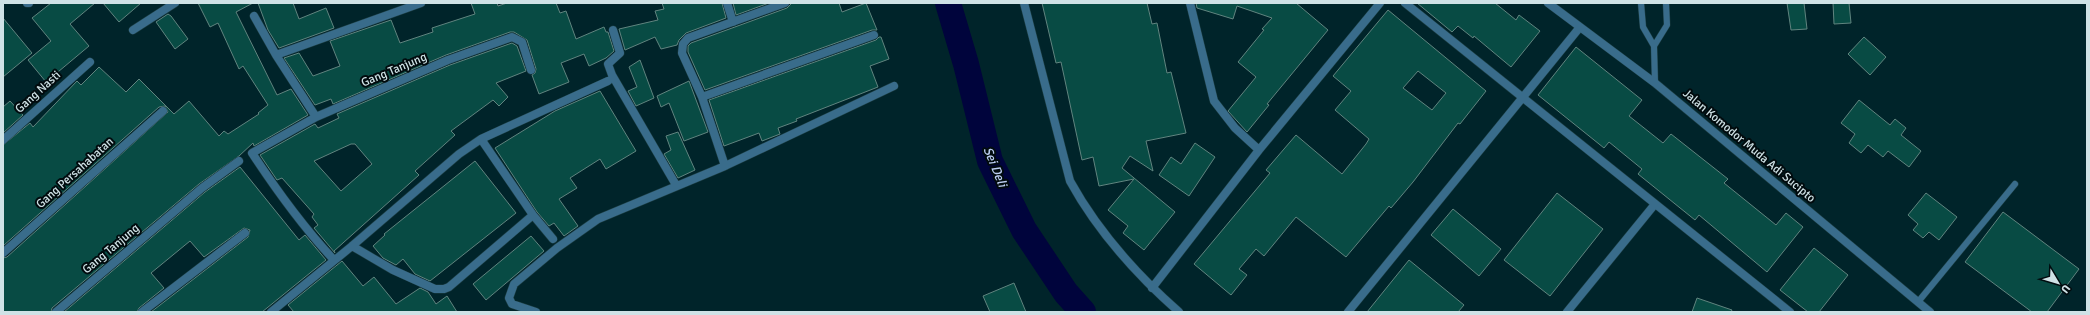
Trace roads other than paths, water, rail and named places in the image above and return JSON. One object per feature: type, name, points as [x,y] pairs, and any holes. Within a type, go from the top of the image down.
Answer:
[{"type":"street","points":[[133,30],[175,3]]},
{"type":"street","points":[[276,55],[421,3]]},
{"type":"street","points":[[727,3],[733,22]]},
{"type":"street","points":[[725,166],[702,97],[682,53],[683,44],[688,38],[785,3]]},
{"type":"street","points":[[1024,3],[1070,180],[1080,200],[1152,288],[1179,312]]},
{"type":"street","points":[[1190,3],[1214,101],[1222,114],[1259,150]]},
{"type":"street","points":[[1152,288],[1259,150],[1380,3]]},
{"type":"street","points":[[1405,3],[1790,312]]},
{"type":"street","name":"Jalan Komodor Muda Adi Sucipto","points":[[1548,3],[1655,83],[1930,312]]},
{"type":"street","points":[[254,16],[276,55],[316,117]]},
{"type":"street","points":[[1348,312],[1523,99],[1580,27]]},
{"type":"street","points":[[613,30],[620,53],[608,64],[612,75],[676,185]]},
{"type":"street","points":[[702,97],[874,34]]},
{"type":"street","name":"Gang Tanjung","points":[[334,260],[310,234],[278,192],[252,153],[316,117],[448,60],[512,37],[522,42],[531,70]]},
{"type":"street","name":"Gang Nasti","points":[[3,140],[90,62]]},
{"type":"street","points":[[271,312],[352,246],[459,154],[481,139],[608,82]]},
{"type":"street","points":[[536,312],[512,304],[508,298],[509,292],[514,284],[582,229],[604,216],[725,166],[894,86]]},
{"type":"street","name":"Gang Persahabatan","points":[[3,253],[163,111]]},
{"type":"street","points":[[481,139],[533,215],[553,240]]},
{"type":"street","name":"Gang Tanjung","points":[[56,312],[202,188],[239,161]]},
{"type":"street","points":[[1567,312],[1655,204]]},
{"type":"street","points":[[352,246],[393,270],[436,289],[444,289],[450,287],[533,215]]},
{"type":"street","points":[[142,312],[245,233]]},
{"type":"lane","points":[[1641,3],[1643,27],[1654,46],[1655,83]]},
{"type":"lane","points":[[1654,46],[1667,25],[1666,3]]},
{"type":"lane","points":[[1918,302],[2015,184]]},
{"type":"waterway","name":"Sei Deli","points":[[948,3],[966,64],[990,161],[1024,230],[1066,293],[1083,312]]}]
